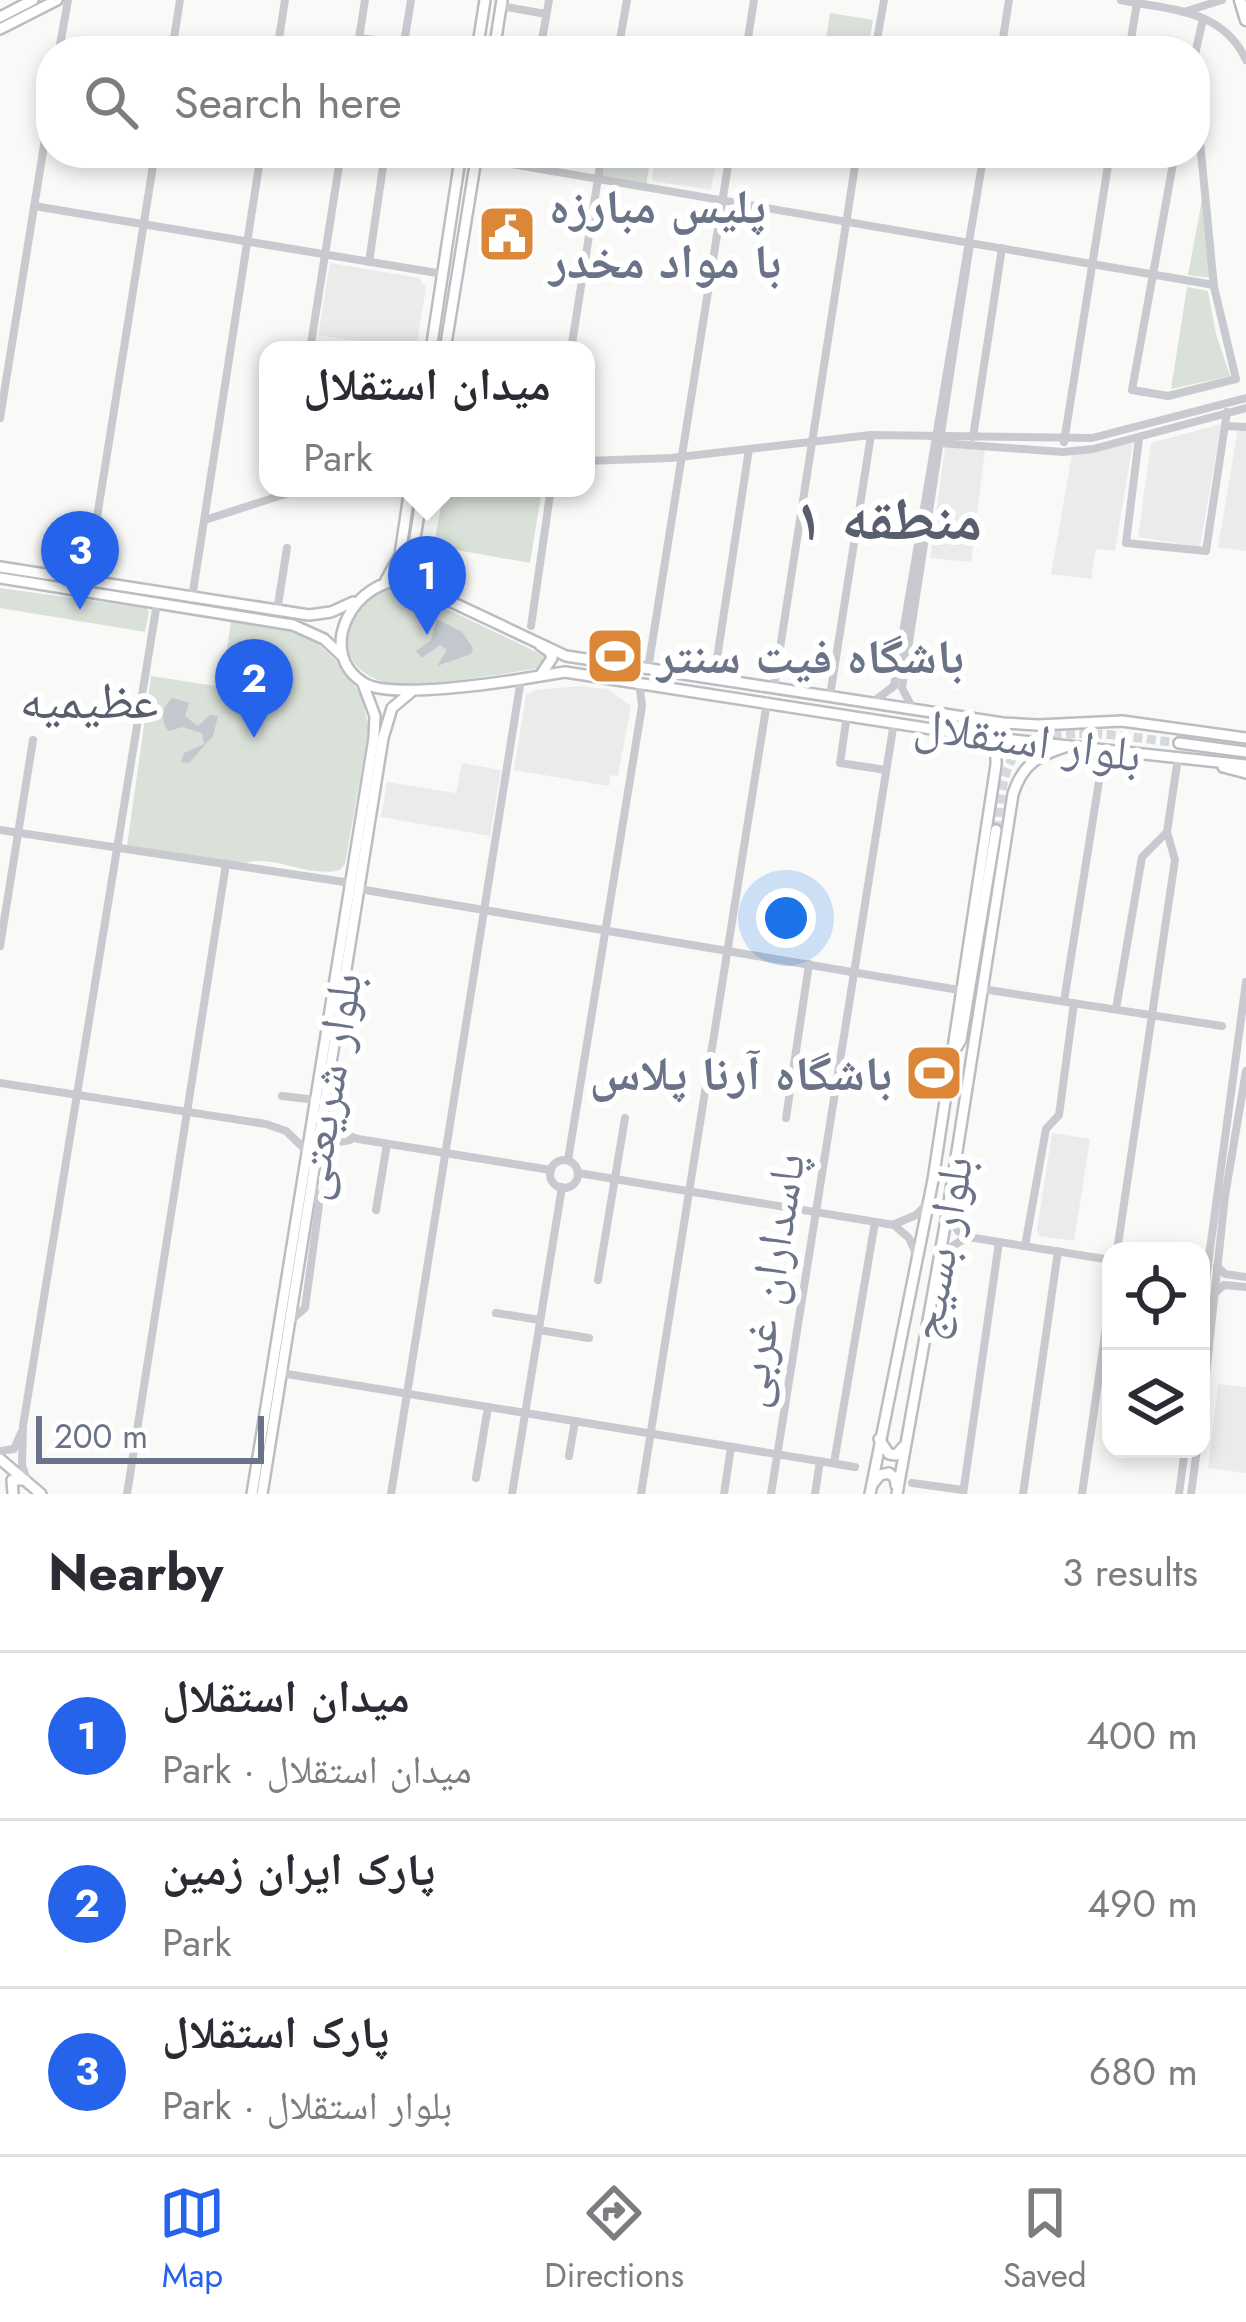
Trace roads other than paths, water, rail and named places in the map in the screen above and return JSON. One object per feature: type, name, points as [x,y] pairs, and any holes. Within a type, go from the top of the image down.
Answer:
[{"type":"highway","points":[[1240,0],[1246,20]]},
{"type":"main road","points":[[0,17],[33,0]]},
{"type":"main road","points":[[0,29],[57,0]]},
{"type":"main road","points":[[479,36],[485,0]]},
{"type":"main road","points":[[496,36],[501,3]]},
{"type":"main road","points":[[432,341],[459,168]]},
{"type":"main road","points":[[446,341],[475,168]]},
{"type":"main road","points":[[0,567],[322,614],[386,581],[400,555],[409,497]]},
{"type":"main road","points":[[414,584],[412,557],[422,497]]},
{"type":"main road","points":[[0,578],[293,625],[322,634],[329,624],[322,614]]},
{"type":"main road","name":"بلوار استقلال","points":[[386,581],[414,584],[566,656],[1003,723],[1122,721],[1246,738]]},
{"type":"main road","points":[[344,658],[344,622],[358,599]]},
{"type":"main road","points":[[316,633],[344,658]]},
{"type":"main road","points":[[540,645],[552,658],[540,676]]},
{"type":"main road","name":"بلوار شریعتی","points":[[252,1494],[323,1114],[375,716],[362,682],[344,658]]},
{"type":"main road","name":"بلوار استقلال","points":[[362,682],[414,690],[565,672],[977,736],[1246,769]]},
{"type":"main road","points":[[375,716],[382,701],[392,707],[414,690]]},
{"type":"main road","name":"بلوار شریعتی","points":[[262,1494],[312,1182],[316,1100],[392,707]]},
{"type":"main road","points":[[953,1053],[962,1040],[997,828],[996,751],[977,736]]},
{"type":"main road","points":[[1179,742],[1246,752]]},
{"type":"main road","name":"بلوار بسیج","points":[[897,1492],[982,988],[997,828],[1025,767],[1041,754],[1068,746]]},
{"type":"main road","points":[[953,1053],[959,990],[997,828]]},
{"type":"main road","name":"بلوار بسیج","points":[[870,1491],[919,1263],[953,1053]]},
{"type":"main road","points":[[879,1439],[885,1452],[896,1455],[907,1442]]},
{"type":"main road","points":[[0,1455],[41,1494]]},
{"type":"main road","points":[[870,1491],[880,1475],[889,1473],[896,1478],[897,1492]]},
{"type":"main road","points":[[12,1494],[12,1480],[26,1481]]},
{"type":"main road","points":[[0,1483],[12,1494]]},
{"type":"street","points":[[62,36],[68,0]]},
{"type":"street","points":[[174,36],[180,0]]},
{"type":"street","points":[[279,36],[285,0]]},
{"type":"street","points":[[359,36],[364,0]]},
{"type":"street","points":[[405,36],[411,0]]},
{"type":"street","points":[[542,36],[549,0]]},
{"type":"street","points":[[621,36],[627,0]]},
{"type":"street","points":[[748,36],[754,0]]},
{"type":"street","points":[[878,36],[884,0]]},
{"type":"street","points":[[1004,36],[1010,0]]},
{"type":"street","points":[[1120,0],[1184,12],[1228,30],[1246,60]]},
{"type":"street","points":[[1184,12],[1222,0]]},
{"type":"street","points":[[501,3],[546,14]]},
{"type":"street","points":[[1132,36],[1137,3]]},
{"type":"street","points":[[1199,36],[1203,19]]},
{"type":"street","points":[[0,418],[40,168]]},
{"type":"street","points":[[87,580],[153,168]]},
{"type":"street","points":[[192,598],[259,168]]},
{"type":"street","points":[[311,341],[339,168]]},
{"type":"street","points":[[369,262],[384,168]]},
{"type":"street","points":[[533,168],[1214,284]]},
{"type":"street","points":[[573,341],[600,168]]},
{"type":"street","points":[[647,669],[727,168]]},
{"type":"street","points":[[774,687],[854,168]]},
{"type":"street","points":[[912,707],[898,687],[982,168]]},
{"type":"street","points":[[1064,452],[1107,168]]},
{"type":"street","points":[[1172,168],[1132,390],[1168,396],[1236,379],[1214,284],[1203,168]]},
{"type":"street","points":[[34,206],[442,274]]},
{"type":"street","points":[[972,440],[1002,248]]},
{"type":"street","points":[[595,461],[679,457],[872,435],[1064,440],[1121,433],[1246,398]]},
{"type":"street","points":[[972,440],[1064,452],[1139,438],[1246,408]]},
{"type":"street","points":[[1139,438],[1126,543],[1206,551],[1227,412]]},
{"type":"street","points":[[1225,426],[1246,427]]},
{"type":"street","points":[[830,696],[872,435]]},
{"type":"street","points":[[714,679],[749,449]]},
{"type":"street","points":[[205,520],[269,497]]},
{"type":"street","points":[[531,626],[550,497]]},
{"type":"street","points":[[278,611],[287,548]]},
{"type":"street","points":[[26,1481],[23,1426],[157,603]]},
{"type":"street","points":[[391,1494],[521,679]]},
{"type":"street","points":[[639,682],[642,706],[568,1160],[578,1173],[894,1225],[916,1215],[930,1198]]},
{"type":"street","points":[[642,706],[655,684]]},
{"type":"street","points":[[873,702],[898,687]]},
{"type":"street","points":[[641,1494],[768,701]]},
{"type":"street","points":[[848,714],[841,763],[886,770]]},
{"type":"street","name":"پاسداران غربی","points":[[771,1494],[894,721]]},
{"type":"street","points":[[0,946],[33,740]]},
{"type":"street","points":[[1025,1246],[1046,1129],[1059,1115],[1069,1002],[1104,750]]},
{"type":"street","points":[[1118,1242],[1174,860],[1167,832],[1178,758]]},
{"type":"street","points":[[0,830],[226,864],[959,990]]},
{"type":"street","points":[[1116,1010],[1142,857],[1167,832]]},
{"type":"street","points":[[127,1494],[226,864]]},
{"type":"street","points":[[785,1118],[808,964]]},
{"type":"street","points":[[1208,1350],[1222,1275],[1217,1175],[1246,982]]},
{"type":"street","points":[[982,988],[1222,1026],[1234,1032],[1237,1043]]},
{"type":"street","points":[[1222,1026],[1234,1024],[1241,1012]]},
{"type":"street","points":[[1209,1242],[1228,1179],[1246,1071]]},
{"type":"street","points":[[0,1083],[276,1126],[312,1154],[328,1144],[358,1139]]},
{"type":"street","points":[[283,1096],[316,1100]]},
{"type":"street","points":[[323,1114],[339,1132],[358,1139],[550,1170]]},
{"type":"street","points":[[598,1280],[625,1118]]},
{"type":"street","points":[[376,1210],[388,1144]]},
{"type":"street","points":[[562,1187],[552,1180],[550,1170],[556,1162],[568,1160]]},
{"type":"street","points":[[562,1187],[573,1184],[578,1173]]},
{"type":"street","points":[[1217,1175],[1220,1184],[1228,1179]]},
{"type":"street","points":[[512,1494],[562,1187]]},
{"type":"street","points":[[948,1210],[958,1231],[968,1237],[1102,1259]]},
{"type":"street","points":[[834,1464],[874,1222]]},
{"type":"street","points":[[894,1225],[914,1246],[919,1263]]},
{"type":"street","points":[[940,1254],[968,1237]]},
{"type":"street","points":[[911,1483],[963,1492],[1000,1242]]},
{"type":"street","points":[[1023,1494],[1058,1252]]},
{"type":"street","points":[[1222,1275],[1246,1277]]},
{"type":"street","points":[[1222,1275],[1246,1287]]},
{"type":"street","points":[[1215,1294],[1222,1275]]},
{"type":"street","points":[[496,1313],[589,1338]]},
{"type":"street","points":[[1082,1494],[1103,1350]]},
{"type":"street","points":[[281,1373],[855,1467]]},
{"type":"street","points":[[476,1478],[488,1407]]},
{"type":"street","points":[[569,1456],[574,1421]]},
{"type":"street","points":[[0,1455],[14,1449],[23,1426]]},
{"type":"street","points":[[724,1494],[731,1447]]},
{"type":"street","points":[[1179,1494],[1184,1458]]},
{"type":"street","points":[[1191,1494],[1196,1458]]},
{"type":"street","points":[[815,1494],[820,1461]]},
{"type":"tunnel","points":[[996,830],[1006,772],[1027,744],[1067,734],[1179,743]]},
{"type":"place","name":"پلیس مبارزه با مواد مخدر","points":[[507,234]]},
{"type":"place","name":"پارک استقلال","points":[[80,610]]},
{"type":"place","name":"میدان استقلال","points":[[427,635]]},
{"type":"place","name":"باشگاه فیت سنتر","points":[[615,656]]},
{"type":"place","name":"پارک ایران زمین","points":[[254,738]]},
{"type":"place","name":"باشگاه آرنا پلاس","points":[[934,1073]]},
{"type":"district","name":"منطقه ۱","points":[[888,519]]},
{"type":"district","name":"عظیمیه","points":[[89,700]]}]
